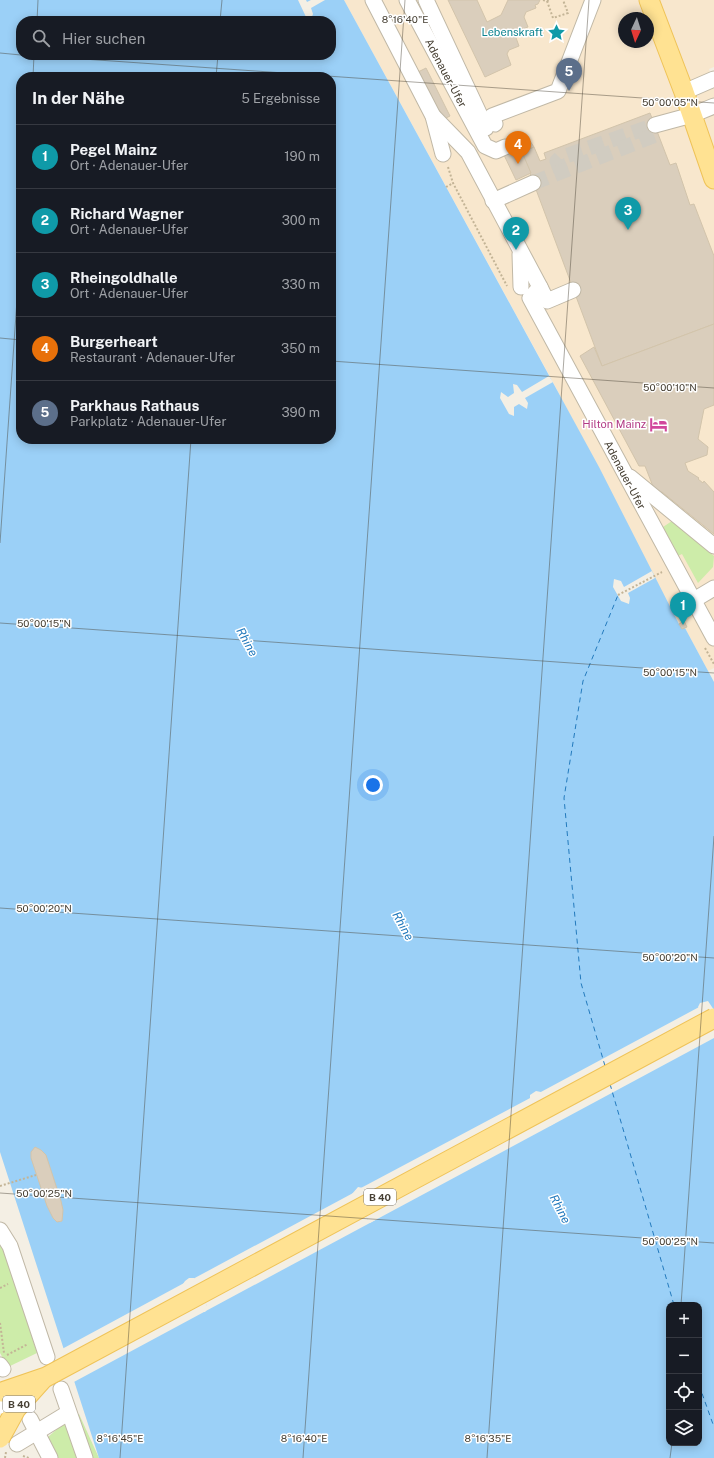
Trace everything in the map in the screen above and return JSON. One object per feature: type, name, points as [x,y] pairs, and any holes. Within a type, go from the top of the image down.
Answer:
[{"type":"main road","points":[[649,0],[684,92],[714,179]]},
{"type":"main road","name":"B 40","points":[[1,1396],[46,1377],[714,1018]]},
{"type":"main road","name":"B 40","points":[[12,1448],[16,1409],[35,1386],[46,1377]]},
{"type":"street","points":[[373,0],[433,116],[443,154]]},
{"type":"street","name":"Adenauer-Ufer","points":[[407,0],[485,146]]},
{"type":"street","name":"Adenauer-Ufer","points":[[426,0],[488,131],[490,137],[485,146]]},
{"type":"street","points":[[496,124],[492,116],[558,91],[593,0]]},
{"type":"street","points":[[684,92],[714,79]]},
{"type":"street","points":[[656,130],[714,106]]},
{"type":"street","points":[[692,115],[714,116]]},
{"type":"street","points":[[433,116],[468,152],[520,253],[547,301],[573,290]]},
{"type":"street","points":[[468,152],[485,146],[496,151],[505,147]]},
{"type":"street","points":[[494,200],[533,183]]},
{"type":"street","points":[[515,289],[520,253]]},
{"type":"street","name":"Adenauer-Ufer","points":[[540,287],[530,298],[714,638]]},
{"type":"street","points":[[624,473],[714,546]]},
{"type":"street","points":[[694,600],[714,588]]},
{"type":"street","points":[[0,1230],[10,1246],[47,1357]]},
{"type":"street","points":[[61,1389],[68,1413],[85,1458]]},
{"type":"street","points":[[12,1448],[33,1425],[68,1413]]},
{"type":"street","points":[[33,1425],[50,1458]]},
{"type":"path","points":[[543,0],[550,0]]},
{"type":"path","points":[[547,1],[553,18],[568,12],[564,0]]},
{"type":"path","points":[[443,154],[453,183],[515,289]]},
{"type":"path","points":[[446,187],[453,183]]},
{"type":"path","points":[[618,595],[662,572]]},
{"type":"path","points":[[0,1186],[36,1175]]},
{"type":"path","points":[[0,1323],[2,1364]]},
{"type":"path","points":[[2,1364],[40,1338]]},
{"type":"path","points":[[5,1458],[12,1448],[29,1458]]},
{"type":"shaded area","points":[[344,0],[714,0],[714,67],[709,69],[714,84],[714,668],[708,671],[685,628],[682,629],[553,382]]},
{"type":"green space","points":[[672,521],[714,556],[713,567],[698,583],[682,554],[678,556],[663,527]]},
{"type":"green space","points":[[0,1241],[7,1254],[37,1353],[8,1367],[0,1353]]},
{"type":"green space","points":[[79,1414],[99,1458],[55,1458],[48,1437],[65,1422]]},
{"type":"water","name":"Rhine","points":[[0,0],[344,0],[599,467],[679,624],[682,629],[685,628],[714,682],[714,1010],[708,1001],[700,1003],[698,1007],[714,1034],[714,1458],[99,1458],[0,1152]],"holes":[[[536,1091],[541,1092],[556,1120],[555,1123],[550,1126],[546,1126],[530,1098],[530,1095]],[[358,1187],[363,1188],[377,1219],[370,1223],[352,1194]],[[189,1278],[194,1278],[208,1308],[205,1312],[198,1312],[183,1284]]]},
{"type":"pier","points":[[298,0],[306,0],[307,2],[311,0],[325,0],[311,8],[312,16],[306,16]]},
{"type":"pier","points":[[549,376],[553,382],[525,398],[528,403],[527,409],[519,404],[514,407],[514,416],[509,414],[500,398],[501,392],[508,397],[514,393],[513,384],[517,385],[522,392]]},
{"type":"pier","points":[[652,571],[655,578],[628,593],[630,598],[629,604],[621,601],[613,587],[614,579],[621,581],[624,587]]},
{"type":"pier","points":[[701,1006],[714,1031],[714,1038],[72,1383],[62,1349],[186,1282],[200,1310],[204,1310],[207,1306],[193,1280],[191,1280],[355,1192],[354,1193],[368,1220],[373,1220],[375,1216],[359,1189],[532,1097],[547,1125],[551,1124],[554,1121],[539,1093]]},
{"type":"building","points":[[448,0],[477,0],[487,22],[501,15],[508,0],[540,0],[538,4],[535,5],[536,8],[526,12],[524,17],[528,27],[517,31],[515,35],[519,46],[509,50],[507,54],[511,65],[485,77]]},
{"type":"building","points":[[426,68],[450,116],[440,121],[416,73]]},
{"type":"building","points":[[650,113],[670,165],[676,163],[690,205],[694,204],[714,256],[714,324],[602,366],[522,152],[534,147],[540,161],[546,159],[544,153]]},
{"type":"building","points":[[530,141],[534,147],[522,152],[531,173],[516,180],[503,153]]},
{"type":"building","name":"Hilton Mainz","points":[[714,324],[714,405],[704,409],[698,439],[708,447],[707,455],[685,463],[688,471],[699,478],[698,479],[703,483],[704,481],[714,492],[714,534],[662,492],[656,494],[645,466],[639,466],[580,356],[594,347],[602,366]]},
{"type":"building","points":[[684,621],[687,627],[682,629],[679,624]]},
{"type":"building","points":[[35,1147],[46,1155],[61,1201],[63,1210],[62,1221],[57,1222],[53,1218],[47,1206],[31,1158],[31,1152]]},
{"type":"ferry route","points":[[605,1066],[581,983],[564,798],[583,681],[618,595]]},
{"type":"ferry route","points":[[610,1084],[673,1302]]},
{"type":"ferry route","points":[[702,1393],[714,1427]]},
{"type":"tunnel","points":[[561,171],[557,161],[560,158],[655,125]]},
{"type":"tunnel","points":[[533,183],[658,134]]},
{"type":"place","name":"Lebenskraft","points":[[556,32]]},
{"type":"place","name":"Parkhaus Rathaus","points":[[569,91]]},
{"type":"place","name":"Burgerheart","points":[[518,164]]},
{"type":"place","name":"Rheingoldhalle","points":[[628,230]]},
{"type":"place","name":"Richard Wagner","points":[[516,250]]},
{"type":"place","name":"Hilton Mainz","points":[[659,424]]},
{"type":"place","name":"Pegel Mainz","points":[[683,625]]}]
